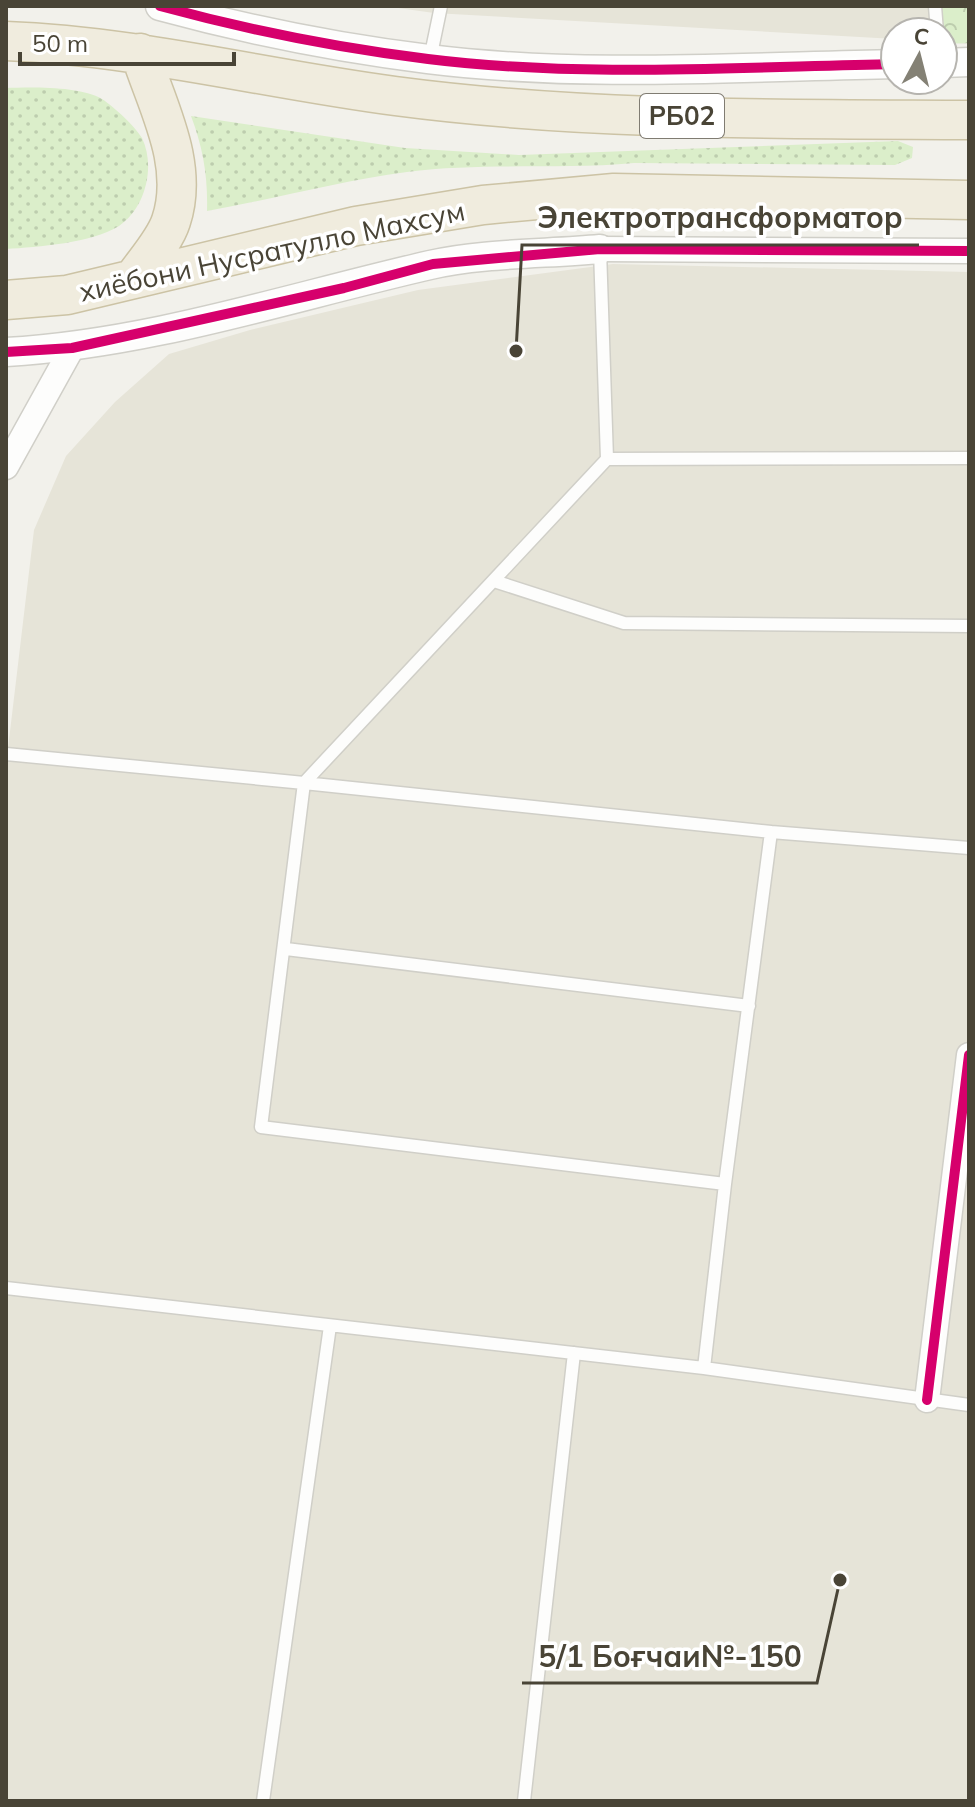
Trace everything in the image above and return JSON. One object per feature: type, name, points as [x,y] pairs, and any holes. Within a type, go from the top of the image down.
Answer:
[{"type":"highway","name":"РБ02","points":[[6,41],[140,53],[395,96],[493,106],[660,116],[969,120]]},
{"type":"highway","points":[[134,278],[171,222],[176,183],[171,137],[140,53]]},
{"type":"highway","name":"хиёбони Нусратулло Махсум","points":[[6,300],[67,295],[356,226],[483,205],[614,193],[969,200]]},
{"type":"street","points":[[161,6],[256,29],[430,59],[513,66],[688,69],[879,64]]},
{"type":"street","points":[[6,352],[72,348],[344,288],[433,264],[600,249],[969,251]]},
{"type":"street","points":[[6,467],[72,348]]},
{"type":"street","points":[[927,1400],[969,1055]]},
{"type":"lane","points":[[430,59],[441,6]]},
{"type":"lane","points":[[600,249],[607,459],[304,783],[286,949],[261,1127],[725,1184]]},
{"type":"lane","points":[[607,459],[969,458]]},
{"type":"lane","points":[[494,581],[624,623],[969,626]]},
{"type":"lane","points":[[6,754],[771,832],[969,848]]},
{"type":"lane","points":[[704,1368],[771,832]]},
{"type":"lane","points":[[286,949],[749,1006]]},
{"type":"lane","points":[[6,1288],[704,1368],[969,1405]]},
{"type":"lane","points":[[263,1801],[330,1326]]},
{"type":"lane","points":[[524,1801],[574,1353]]},
{"type":"shaded area","points":[[384,6],[969,6],[969,44],[959,43],[959,16],[879,16],[879,38],[434,13]]},
{"type":"shaded area","points":[[613,264],[969,272],[969,1801],[6,1801],[6,765],[34,530],[66,456],[115,402],[169,354],[250,330],[418,290]]},
{"type":"green space","points":[[936,6],[969,6],[969,43],[959,43],[959,16],[936,16]]},
{"type":"green space","points":[[6,88],[56,88],[93,95],[107,102],[129,122],[142,138],[148,174],[141,198],[128,219],[108,232],[80,240],[6,249]]},
{"type":"green space","points":[[191,116],[405,148],[519,155],[898,141],[913,147],[912,158],[895,165],[634,163],[435,169],[357,180],[207,211],[204,162]]},
{"type":"cycle path","points":[[160,6],[327,44],[485,65],[661,70],[879,64]]},
{"type":"cycle path","points":[[6,352],[72,348],[344,288],[433,264],[600,249],[969,251]]},
{"type":"cycle path","points":[[927,1400],[969,1055]]},
{"type":"place","name":"Электротрансформатор","points":[[516,351]]},
{"type":"place","name":"5/1 Боғчаи№-150","points":[[840,1580]]}]
